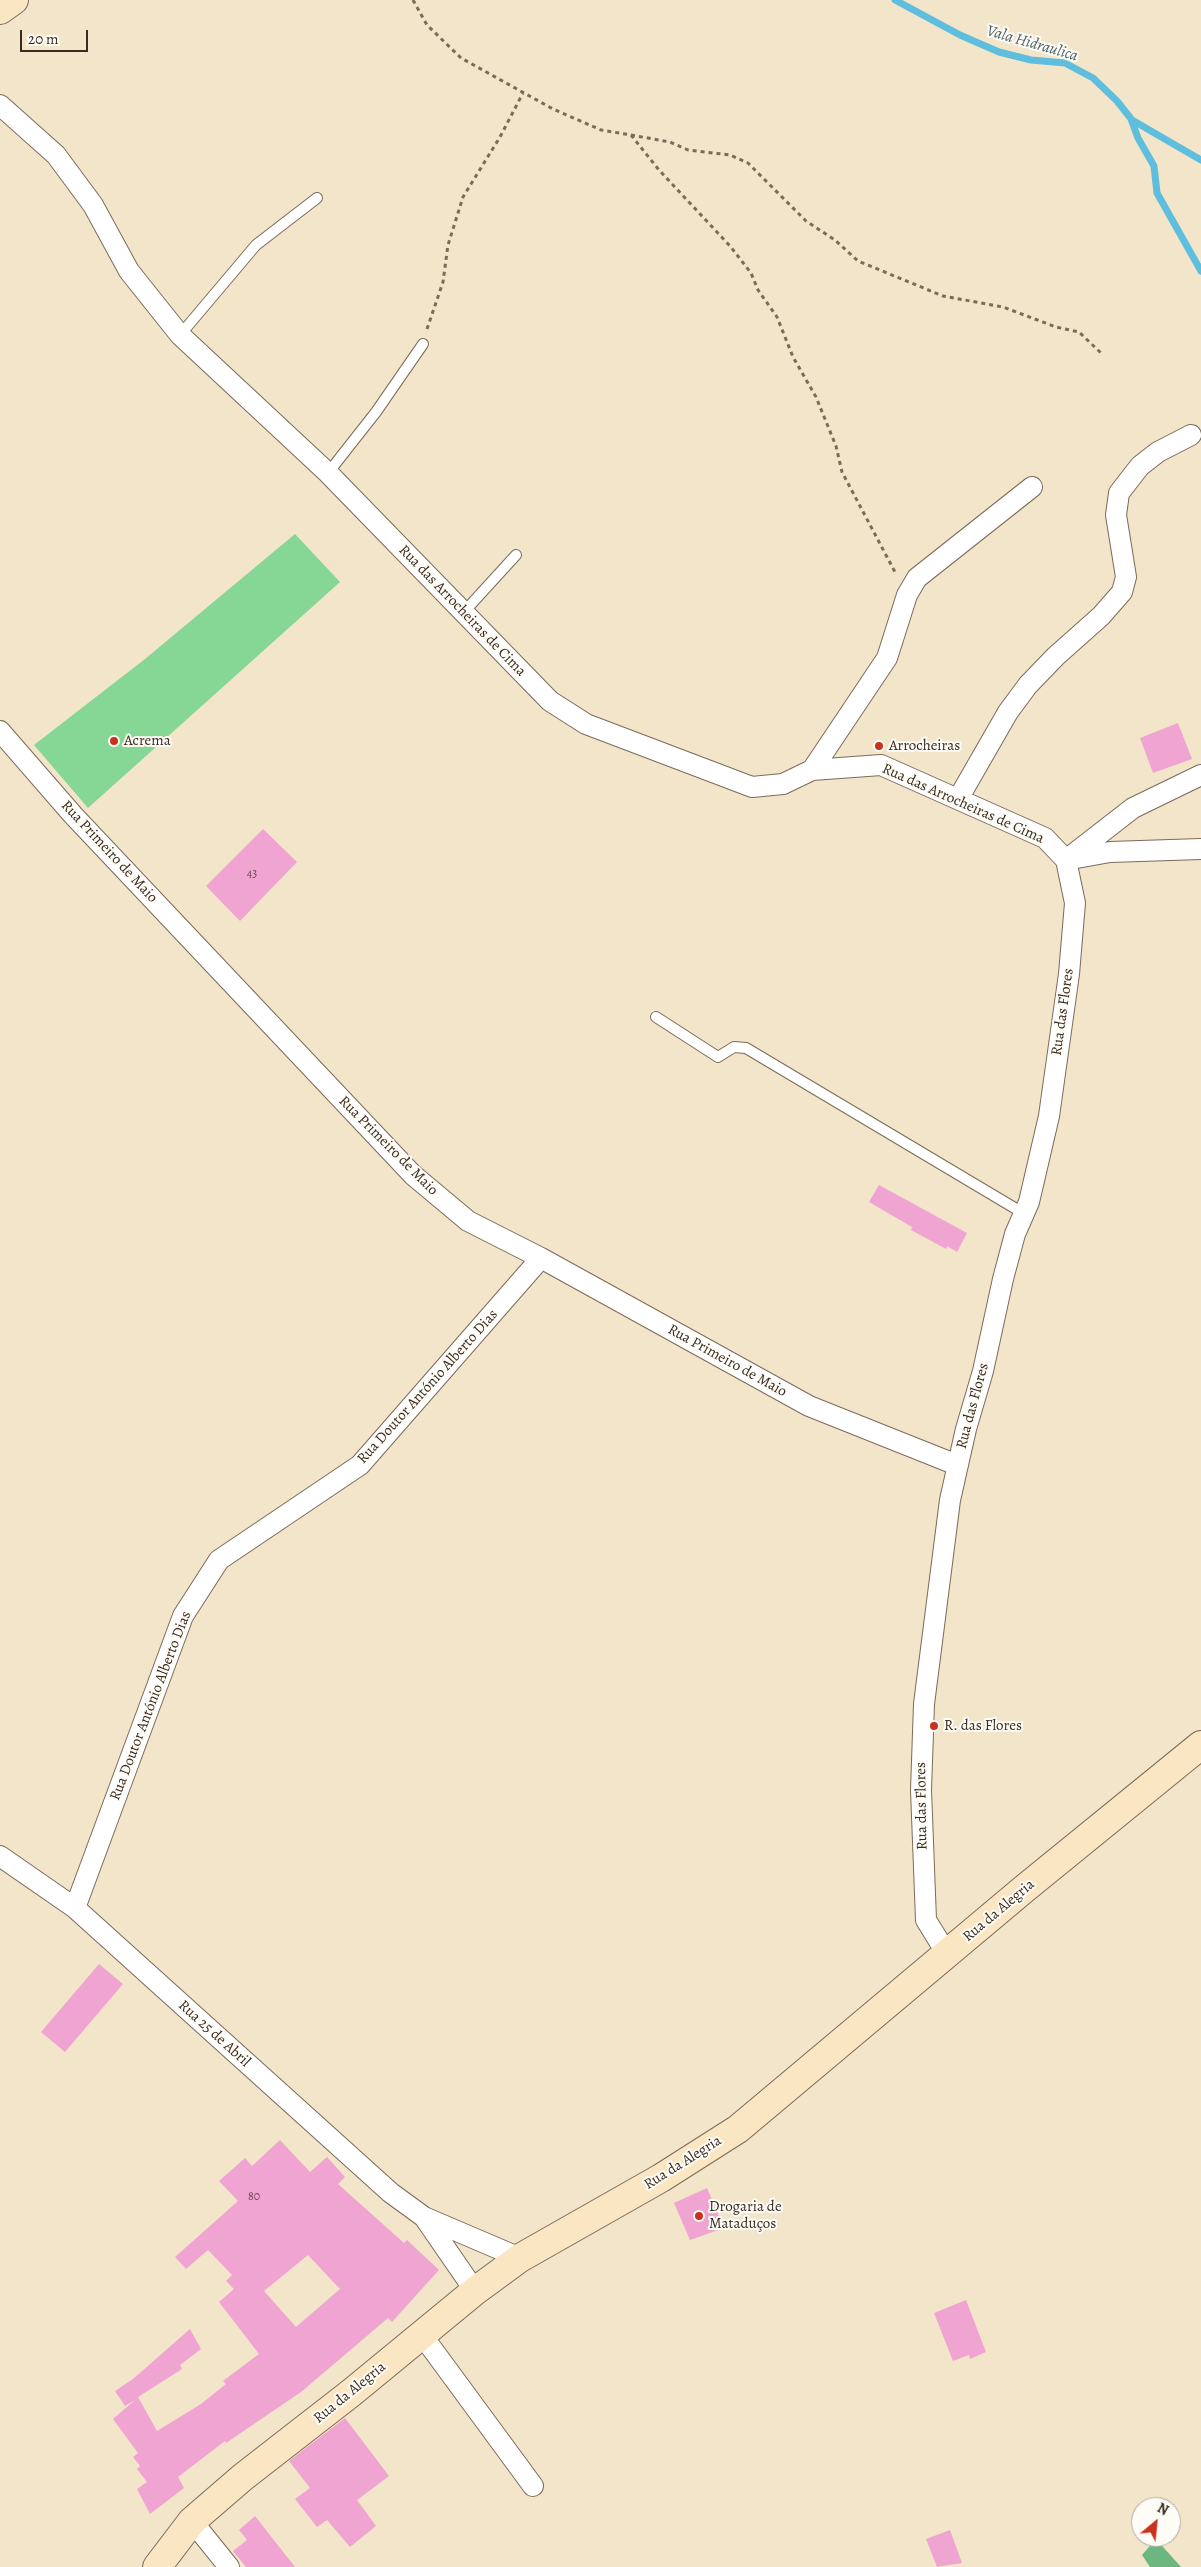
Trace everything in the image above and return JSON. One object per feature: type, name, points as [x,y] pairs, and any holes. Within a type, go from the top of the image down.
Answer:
[{"type":"street","points":[[0,10],[14,0]]},
{"type":"street","name":"Rua das Arrocheiras de Cima","points":[[0,105],[56,155],[93,205],[129,271],[180,335],[328,473],[550,701],[586,724],[752,787],[783,784],[812,770],[881,765],[1045,838],[1066,860]]},
{"type":"street","points":[[958,798],[1008,712],[1028,685],[1056,656],[1101,616],[1122,592],[1126,576],[1116,515],[1119,493],[1140,466],[1158,452],[1191,435]]},
{"type":"street","points":[[812,770],[886,658],[907,595],[917,578],[1032,487]]},
{"type":"street","name":"Rua Primeiro de Maio","points":[[0,731],[73,815],[413,1175],[468,1221],[542,1258],[809,1406],[957,1465]]},
{"type":"street","points":[[1066,860],[1133,808],[1201,775]]},
{"type":"street","points":[[1066,860],[1110,852],[1201,849]]},
{"type":"street","name":"Rua das Flores","points":[[947,1954],[926,1920],[921,1749],[938,1576],[957,1465],[983,1371],[1003,1279],[1029,1202],[1049,1116],[1069,974],[1075,903],[1066,860]]},
{"type":"street","name":"Rua Doutor António Alberto Dias","points":[[75,1908],[183,1616],[219,1560],[360,1465],[542,1258]]},
{"type":"street","name":"Rua da Alegria","points":[[157,2567],[192,2521],[243,2477],[422,2335],[474,2291],[520,2258],[661,2178],[738,2129],[1201,1745]]},
{"type":"street","name":"Rua 25 de Abril","points":[[0,1856],[75,1908],[391,2193],[424,2217],[520,2258]]},
{"type":"street","name":"Rua 25 de Abril","points":[[424,2217],[474,2291]]},
{"type":"street","points":[[422,2335],[533,2486]]},
{"type":"street","points":[[192,2521],[229,2567]]},
{"type":"lane","points":[[180,335],[256,245],[317,198]]},
{"type":"lane","points":[[328,473],[376,412],[423,344]]},
{"type":"lane","points":[[463,613],[516,555]]},
{"type":"lane","points":[[656,1017],[718,1057],[734,1047],[746,1048],[1024,1213]]},
{"type":"path","points":[[413,0],[427,25],[461,58],[552,109],[602,130],[670,142],[688,150],[730,155],[748,163],[806,221],[835,240],[858,261],[943,296],[1003,307],[1056,327],[1079,332],[1101,352]]},
{"type":"path","points":[[423,344],[443,282],[448,245],[463,197],[500,137],[523,93]]},
{"type":"path","points":[[631,135],[751,272],[758,290],[777,317],[793,357],[816,396],[851,490],[907,595]]},
{"type":"green space","points":[[295,534],[340,582],[88,808],[34,745],[145,659]]},
{"type":"green space","points":[[1149,2547],[1163,2547],[1181,2567],[1150,2567],[1142,2555]]},
{"type":"building","points":[[1178,723],[1192,759],[1153,773],[1140,738]]},
{"type":"building","points":[[263,829],[297,862],[240,921],[206,886]]},
{"type":"building","points":[[879,1185],[967,1233],[957,1252],[947,1246],[946,1249],[911,1230],[912,1227],[869,1202]]},
{"type":"building","points":[[99,1964],[123,1984],[65,2052],[41,2032]]},
{"type":"building","points":[[280,2140],[310,2172],[327,2157],[345,2177],[338,2184],[404,2243],[407,2240],[439,2270],[392,2322],[388,2318],[301,2392],[226,2443],[225,2441],[178,2477],[184,2488],[150,2514],[137,2489],[147,2482],[137,2469],[140,2466],[133,2457],[138,2453],[113,2419],[135,2400],[125,2406],[115,2391],[133,2379],[190,2329],[201,2349],[180,2365],[182,2369],[138,2397],[157,2431],[201,2404],[226,2384],[223,2381],[259,2354],[219,2302],[234,2289],[226,2281],[232,2275],[208,2250],[186,2269],[175,2257],[238,2201],[219,2181],[245,2158],[252,2166]],"holes":[[[308,2255],[340,2289],[296,2327],[264,2291]]]},
{"type":"building","name":"Drogaria de Mataduços","points":[[707,2188],[724,2228],[690,2240],[674,2203]]},
{"type":"building","points":[[966,2300],[986,2352],[970,2359],[969,2355],[953,2361],[934,2313]]},
{"type":"building","points":[[345,2418],[389,2476],[357,2500],[376,2526],[350,2547],[327,2520],[317,2527],[295,2499],[310,2488],[289,2461]]},
{"type":"building","points":[[255,2516],[295,2567],[246,2567],[233,2551],[247,2540],[239,2530]]},
{"type":"building","points":[[950,2530],[962,2563],[937,2567],[926,2539]]},
{"type":"waterway","name":"Vala Hidraulica","points":[[895,0],[960,35],[999,52],[1031,60],[1065,63],[1093,78],[1117,101],[1132,120],[1201,160]]},
{"type":"waterway","points":[[1131,119],[1138,138],[1154,166],[1157,193],[1201,271]]},
{"type":"place","name":"Acrema","points":[[114,741]]},
{"type":"place","name":"Arrocheiras","points":[[879,746]]},
{"type":"place","name":"R. das Flores","points":[[934,1726]]},
{"type":"place","name":"Drogaria de Mataduços","points":[[699,2216]]}]
